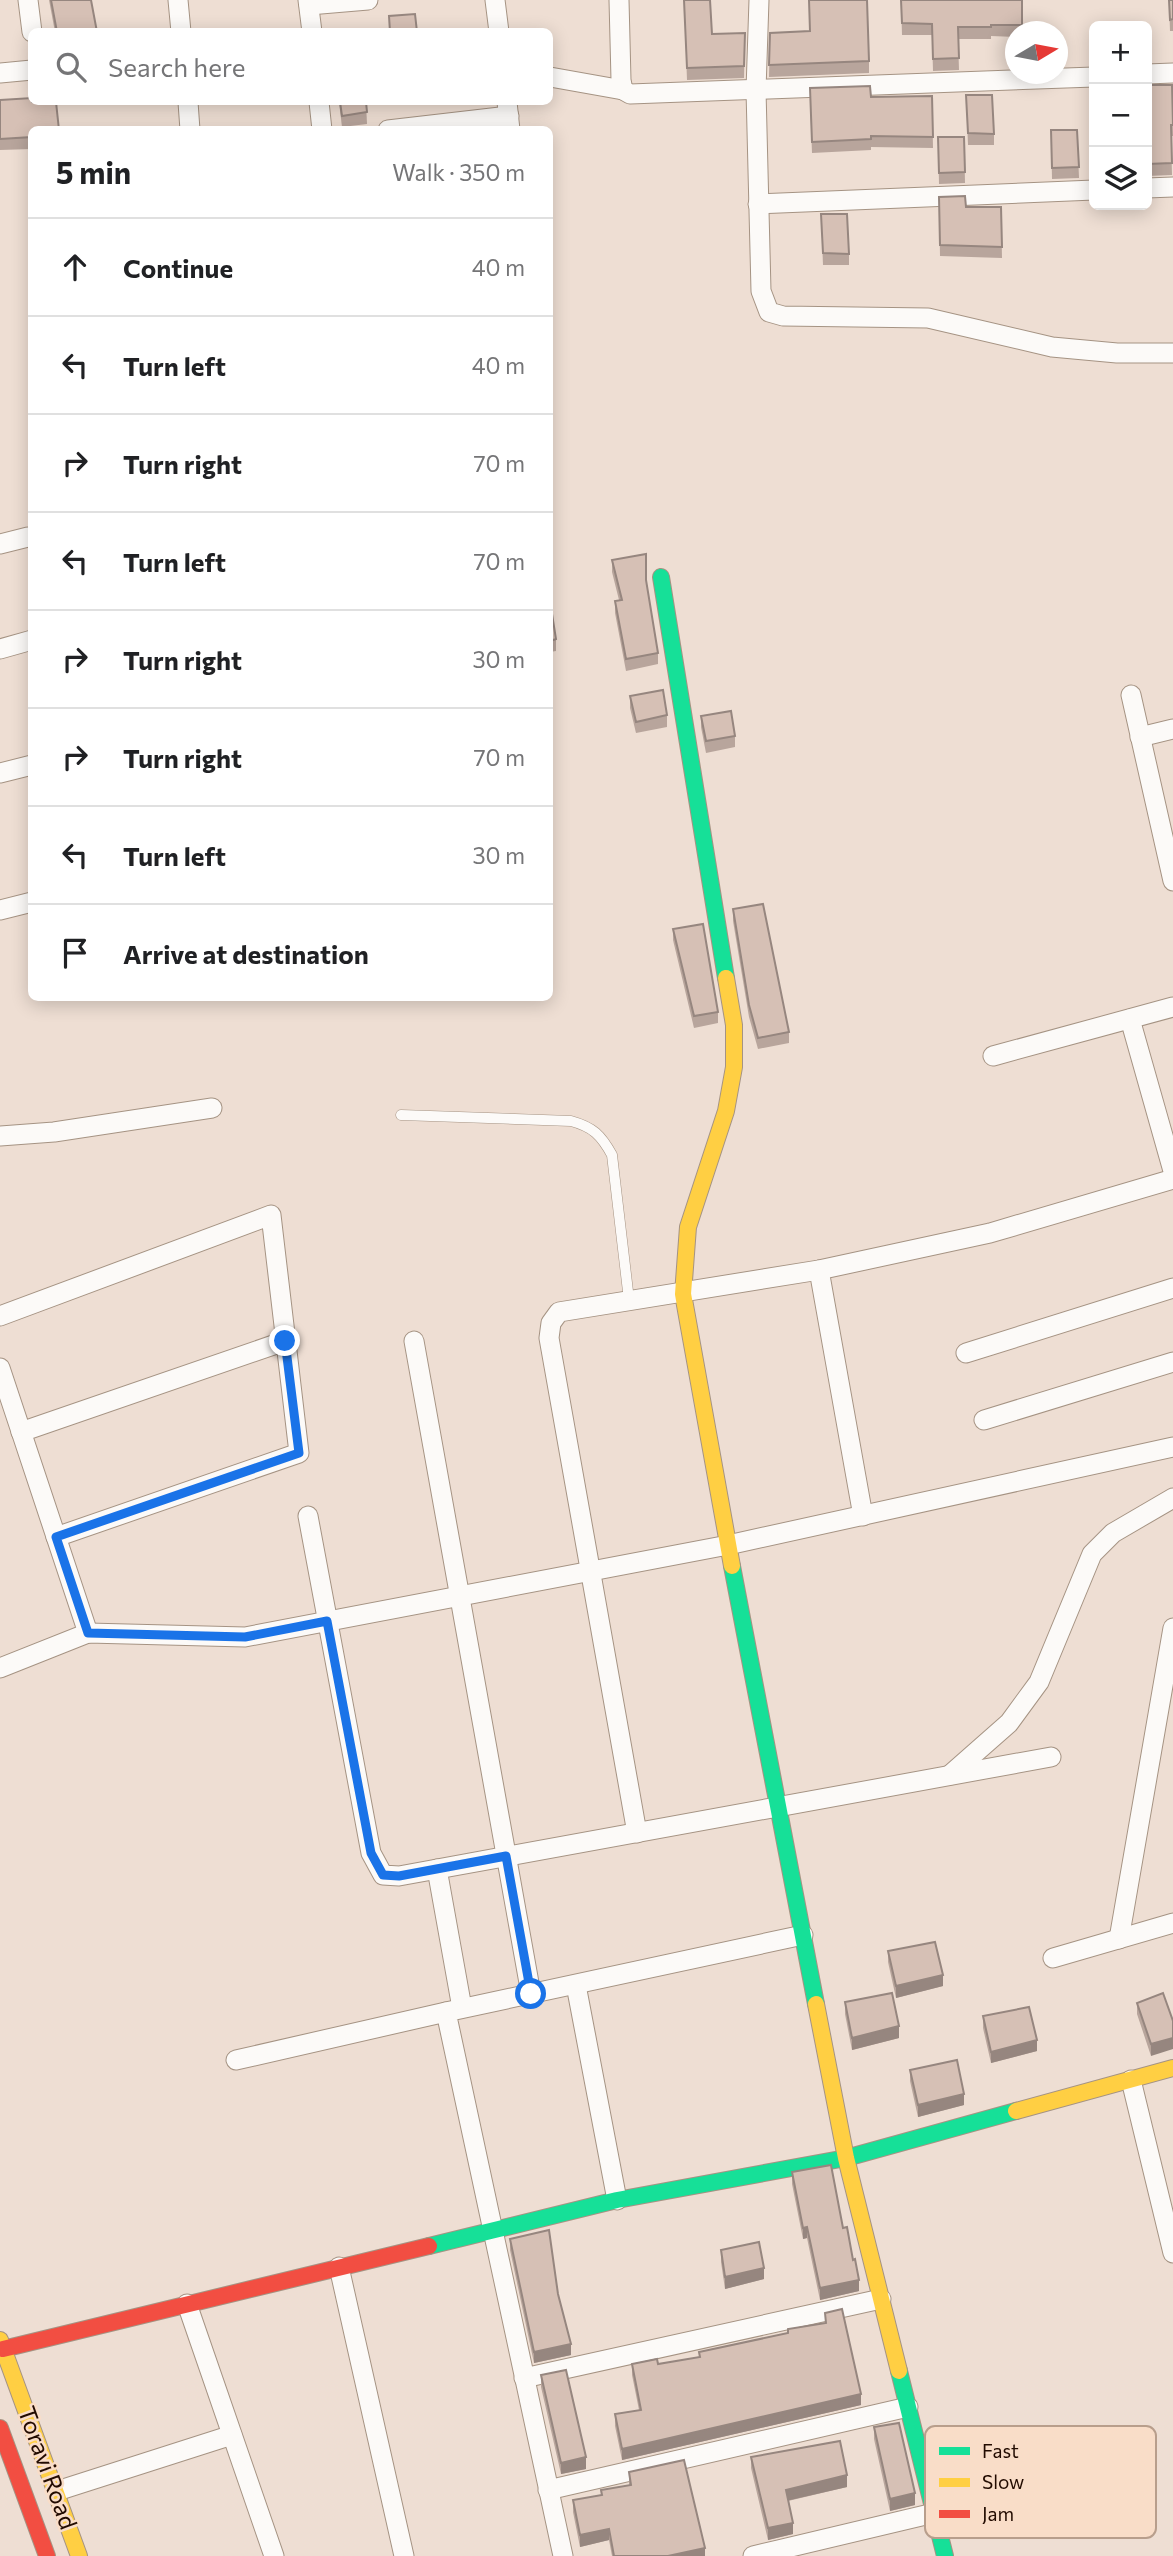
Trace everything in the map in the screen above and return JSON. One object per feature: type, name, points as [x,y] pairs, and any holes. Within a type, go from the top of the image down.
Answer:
[{"type":"main road","points":[[661,577],[734,1025],[734,1067],[726,1111],[688,1227],[683,1294],[777,1807],[846,2158],[925,2476]]},
{"type":"main road","points":[[1,2345],[187,2304],[617,2200],[846,2158],[1173,2068]]},
{"type":"main road","name":"Toravi Road","points":[[1,2345],[79,2556]]},
{"type":"main road","name":"Toravi Road","points":[[0,2428],[47,2556]]},
{"type":"main road","points":[[940,2538],[945,2556]]},
{"type":"street","points":[[28,0],[32,28]]},
{"type":"street","points":[[178,0],[181,28]]},
{"type":"street","points":[[312,28],[309,3],[368,0]]},
{"type":"street","points":[[495,0],[498,28]]},
{"type":"street","points":[[619,0],[623,90]]},
{"type":"street","points":[[759,0],[756,90],[758,204],[761,291],[769,312],[783,316],[928,318],[1052,347],[1118,353],[1173,353]]},
{"type":"street","points":[[0,73],[28,70]]},
{"type":"street","points":[[1152,74],[1173,73]]},
{"type":"street","points":[[553,78],[640,95],[1089,77]]},
{"type":"street","points":[[188,105],[190,126]]},
{"type":"street","points":[[319,105],[322,126]]},
{"type":"street","points":[[423,126],[509,116]]},
{"type":"street","points":[[1152,188],[1173,187]]},
{"type":"street","points":[[758,204],[1089,190]]},
{"type":"street","points":[[0,544],[28,537]]},
{"type":"street","points":[[0,649],[28,641]]},
{"type":"street","points":[[1131,695],[1140,737],[1168,833],[1173,881]]},
{"type":"street","points":[[1140,737],[1173,729]]},
{"type":"street","points":[[0,773],[28,766]]},
{"type":"street","points":[[0,910],[28,903]]},
{"type":"street","points":[[993,1056],[1173,1007]]},
{"type":"street","points":[[1130,1019],[1173,1171]]},
{"type":"street","points":[[0,1136],[54,1132],[212,1108]]},
{"type":"street","points":[[637,1833],[549,1338],[551,1323],[559,1312],[818,1270],[1034,1222],[1173,1179]]},
{"type":"street","points":[[0,1316],[271,1216],[299,1453],[56,1537]]},
{"type":"street","points":[[818,1270],[863,1516]]},
{"type":"street","points":[[965,1353],[1172,1293]]},
{"type":"street","points":[[21,1432],[285,1341]]},
{"type":"street","points":[[414,1341],[531,1994]]},
{"type":"street","points":[[984,1420],[1173,1363]]},
{"type":"street","points":[[0,1368],[88,1633]]},
{"type":"street","points":[[0,1668],[88,1633],[245,1637],[728,1545],[1173,1447]]},
{"type":"street","points":[[950,1776],[1009,1723],[1040,1682],[1091,1555],[1113,1533],[1173,1498]]},
{"type":"street","points":[[308,1516],[371,1853],[376,1868],[383,1875],[399,1876],[1051,1757]]},
{"type":"street","points":[[1119,1939],[1173,1628]]},
{"type":"street","points":[[437,1869],[454,2010],[492,2229],[563,2556]]},
{"type":"street","points":[[1053,1958],[1173,1923]]},
{"type":"street","points":[[236,2060],[803,1935]]},
{"type":"street","points":[[576,1985],[617,2200]]},
{"type":"street","points":[[1131,2080],[1173,2253]]},
{"type":"street","points":[[339,2267],[404,2556]]},
{"type":"street","points":[[524,2378],[881,2299]]},
{"type":"street","points":[[187,2304],[274,2556]]},
{"type":"street","points":[[548,2490],[908,2407]]},
{"type":"street","points":[[57,2491],[232,2435]]},
{"type":"street","points":[[753,2556],[925,2514]]},
{"type":"lane","points":[[401,1115],[570,1121],[589,1126],[602,1137],[612,1155],[629,1300]]},
{"type":"building","points":[[51,0],[91,0],[96,28],[56,28]]},
{"type":"building","points":[[684,0],[710,0],[712,34],[745,33],[744,66],[687,68]]},
{"type":"building","points":[[809,0],[867,0],[869,61],[769,65],[770,33],[810,31]]},
{"type":"building","points":[[901,0],[1022,0],[1022,21],[1005,21],[1005,25],[991,27],[958,27],[959,58],[933,59],[932,24],[902,23]]},
{"type":"building","points":[[1169,0],[1173,0],[1173,19],[1170,20]]},
{"type":"building","points":[[415,14],[417,28],[390,28],[389,16]]},
{"type":"building","points":[[1152,85],[1172,85],[1172,163],[1152,164]]},
{"type":"building","points":[[870,86],[871,97],[932,96],[933,137],[871,136],[871,139],[812,142],[810,88]]},
{"type":"building","points":[[966,95],[992,95],[994,134],[968,133]]},
{"type":"building","points":[[28,98],[28,105],[56,105],[59,126],[28,126],[28,137],[0,139],[0,100]]},
{"type":"building","points":[[340,105],[366,105],[367,112],[342,116]]},
{"type":"building","points":[[1051,130],[1077,130],[1079,167],[1052,168]]},
{"type":"building","points":[[938,137],[964,137],[965,172],[939,173]]},
{"type":"building","points":[[965,196],[966,207],[1001,207],[1002,247],[940,245],[939,197]]},
{"type":"building","points":[[821,214],[847,214],[849,254],[823,253]]},
{"type":"building","points":[[646,554],[646,580],[658,653],[626,659],[615,601],[622,600],[612,560]]},
{"type":"building","points":[[663,690],[667,715],[636,722],[630,696]]},
{"type":"building","points":[[731,711],[735,736],[706,741],[701,716]]},
{"type":"building","points":[[763,904],[789,1032],[758,1038],[749,1005],[733,909]]},
{"type":"building","points":[[703,924],[718,1012],[694,1016],[673,929]]},
{"type":"building","points":[[935,1942],[943,1975],[896,1986],[888,1951]]},
{"type":"building","points":[[892,1993],[899,2026],[852,2038],[845,2002]]},
{"type":"building","points":[[1163,1993],[1173,2021],[1173,2038],[1151,2044],[1137,2003]]},
{"type":"building","points":[[1029,2007],[1037,2040],[991,2052],[983,2016]]},
{"type":"building","points":[[957,2060],[964,2094],[918,2105],[910,2070]]},
{"type":"building","points":[[831,2165],[843,2228],[847,2227],[859,2280],[820,2288],[807,2227],[803,2228],[792,2172]]},
{"type":"building","points":[[549,2230],[558,2294],[571,2344],[534,2352],[510,2239]]},
{"type":"building","points":[[759,2242],[764,2268],[725,2277],[721,2250]]},
{"type":"building","points":[[842,2309],[861,2394],[622,2449],[615,2414],[641,2410],[632,2364],[657,2359],[658,2364],[700,2357],[699,2352],[788,2333],[788,2329],[826,2323],[825,2313]]},
{"type":"building","points":[[566,2370],[586,2457],[561,2463],[541,2375]]},
{"type":"building","points":[[899,2423],[915,2493],[890,2499],[874,2427]]},
{"type":"building","points":[[840,2441],[847,2475],[786,2490],[793,2523],[768,2528],[751,2457]]},
{"type":"building","points":[[684,2460],[705,2548],[668,2556],[614,2556],[609,2529],[580,2535],[573,2500],[602,2495],[601,2490],[631,2485],[629,2472]]},
{"type":"traffic: fast","points":[[661,577],[726,978]]},
{"type":"traffic: fast","points":[[732,1566],[816,2004]]},
{"type":"traffic: fast","points":[[429,2246],[617,2200],[846,2158],[1016,2111]]},
{"type":"traffic: fast","points":[[899,2371],[925,2476]]},
{"type":"traffic: fast","points":[[941,2538],[945,2556]]},
{"type":"traffic: slow","points":[[726,978],[734,1025],[734,1067],[726,1111],[688,1227],[683,1294],[732,1566]]},
{"type":"traffic: slow","points":[[816,2004],[846,2158],[899,2371]]},
{"type":"traffic: slow","points":[[1016,2111],[1173,2068]]},
{"type":"traffic: slow","points":[[0,2340],[79,2556]]},
{"type":"traffic: jam","points":[[3,2349],[429,2246]]},
{"type":"traffic: jam","points":[[0,2428],[47,2556]]},
{"type":"route","points":[[285,1341],[299,1453],[56,1537],[88,1633],[245,1637],[327,1621],[376,1868],[383,1875],[399,1876],[506,1856],[531,1994]]}]
